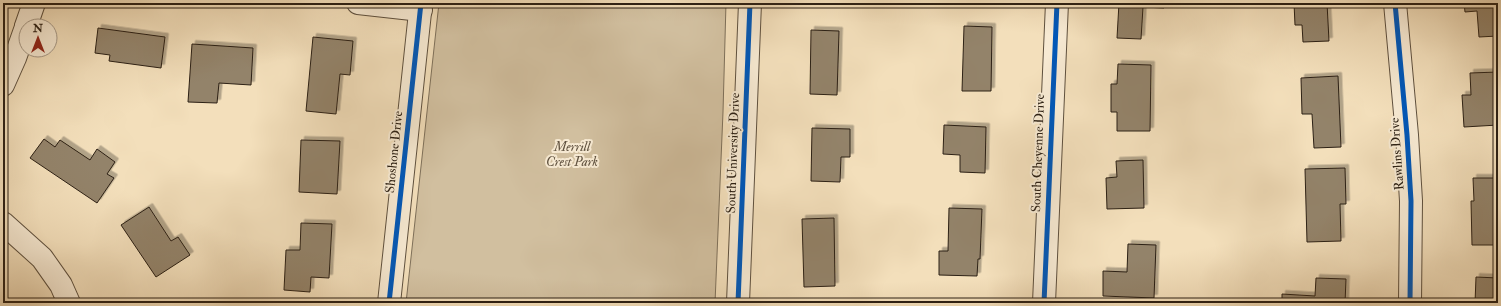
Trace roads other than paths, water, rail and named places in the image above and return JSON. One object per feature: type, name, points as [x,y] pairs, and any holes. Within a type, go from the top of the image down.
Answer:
[{"type":"street","points":[[29,18],[34,3]]},
{"type":"street","points":[[358,3],[421,6]]},
{"type":"street","name":"South University Drive","points":[[738,303],[750,3]]},
{"type":"street","name":"South Cheyenne Drive","points":[[1044,303],[1056,3]]},
{"type":"street","name":"Rawlins Drive","points":[[1395,3],[1407,135],[1411,201],[1410,303]]},
{"type":"street","name":"Shoshone Drive","points":[[389,303],[421,6]]},
{"type":"street","points":[[3,85],[18,52]]},
{"type":"street","points":[[3,223],[42,258],[60,285],[69,303]]},
{"type":"park label","name":"Merrill Crest Park","points":[[572,154]]}]
